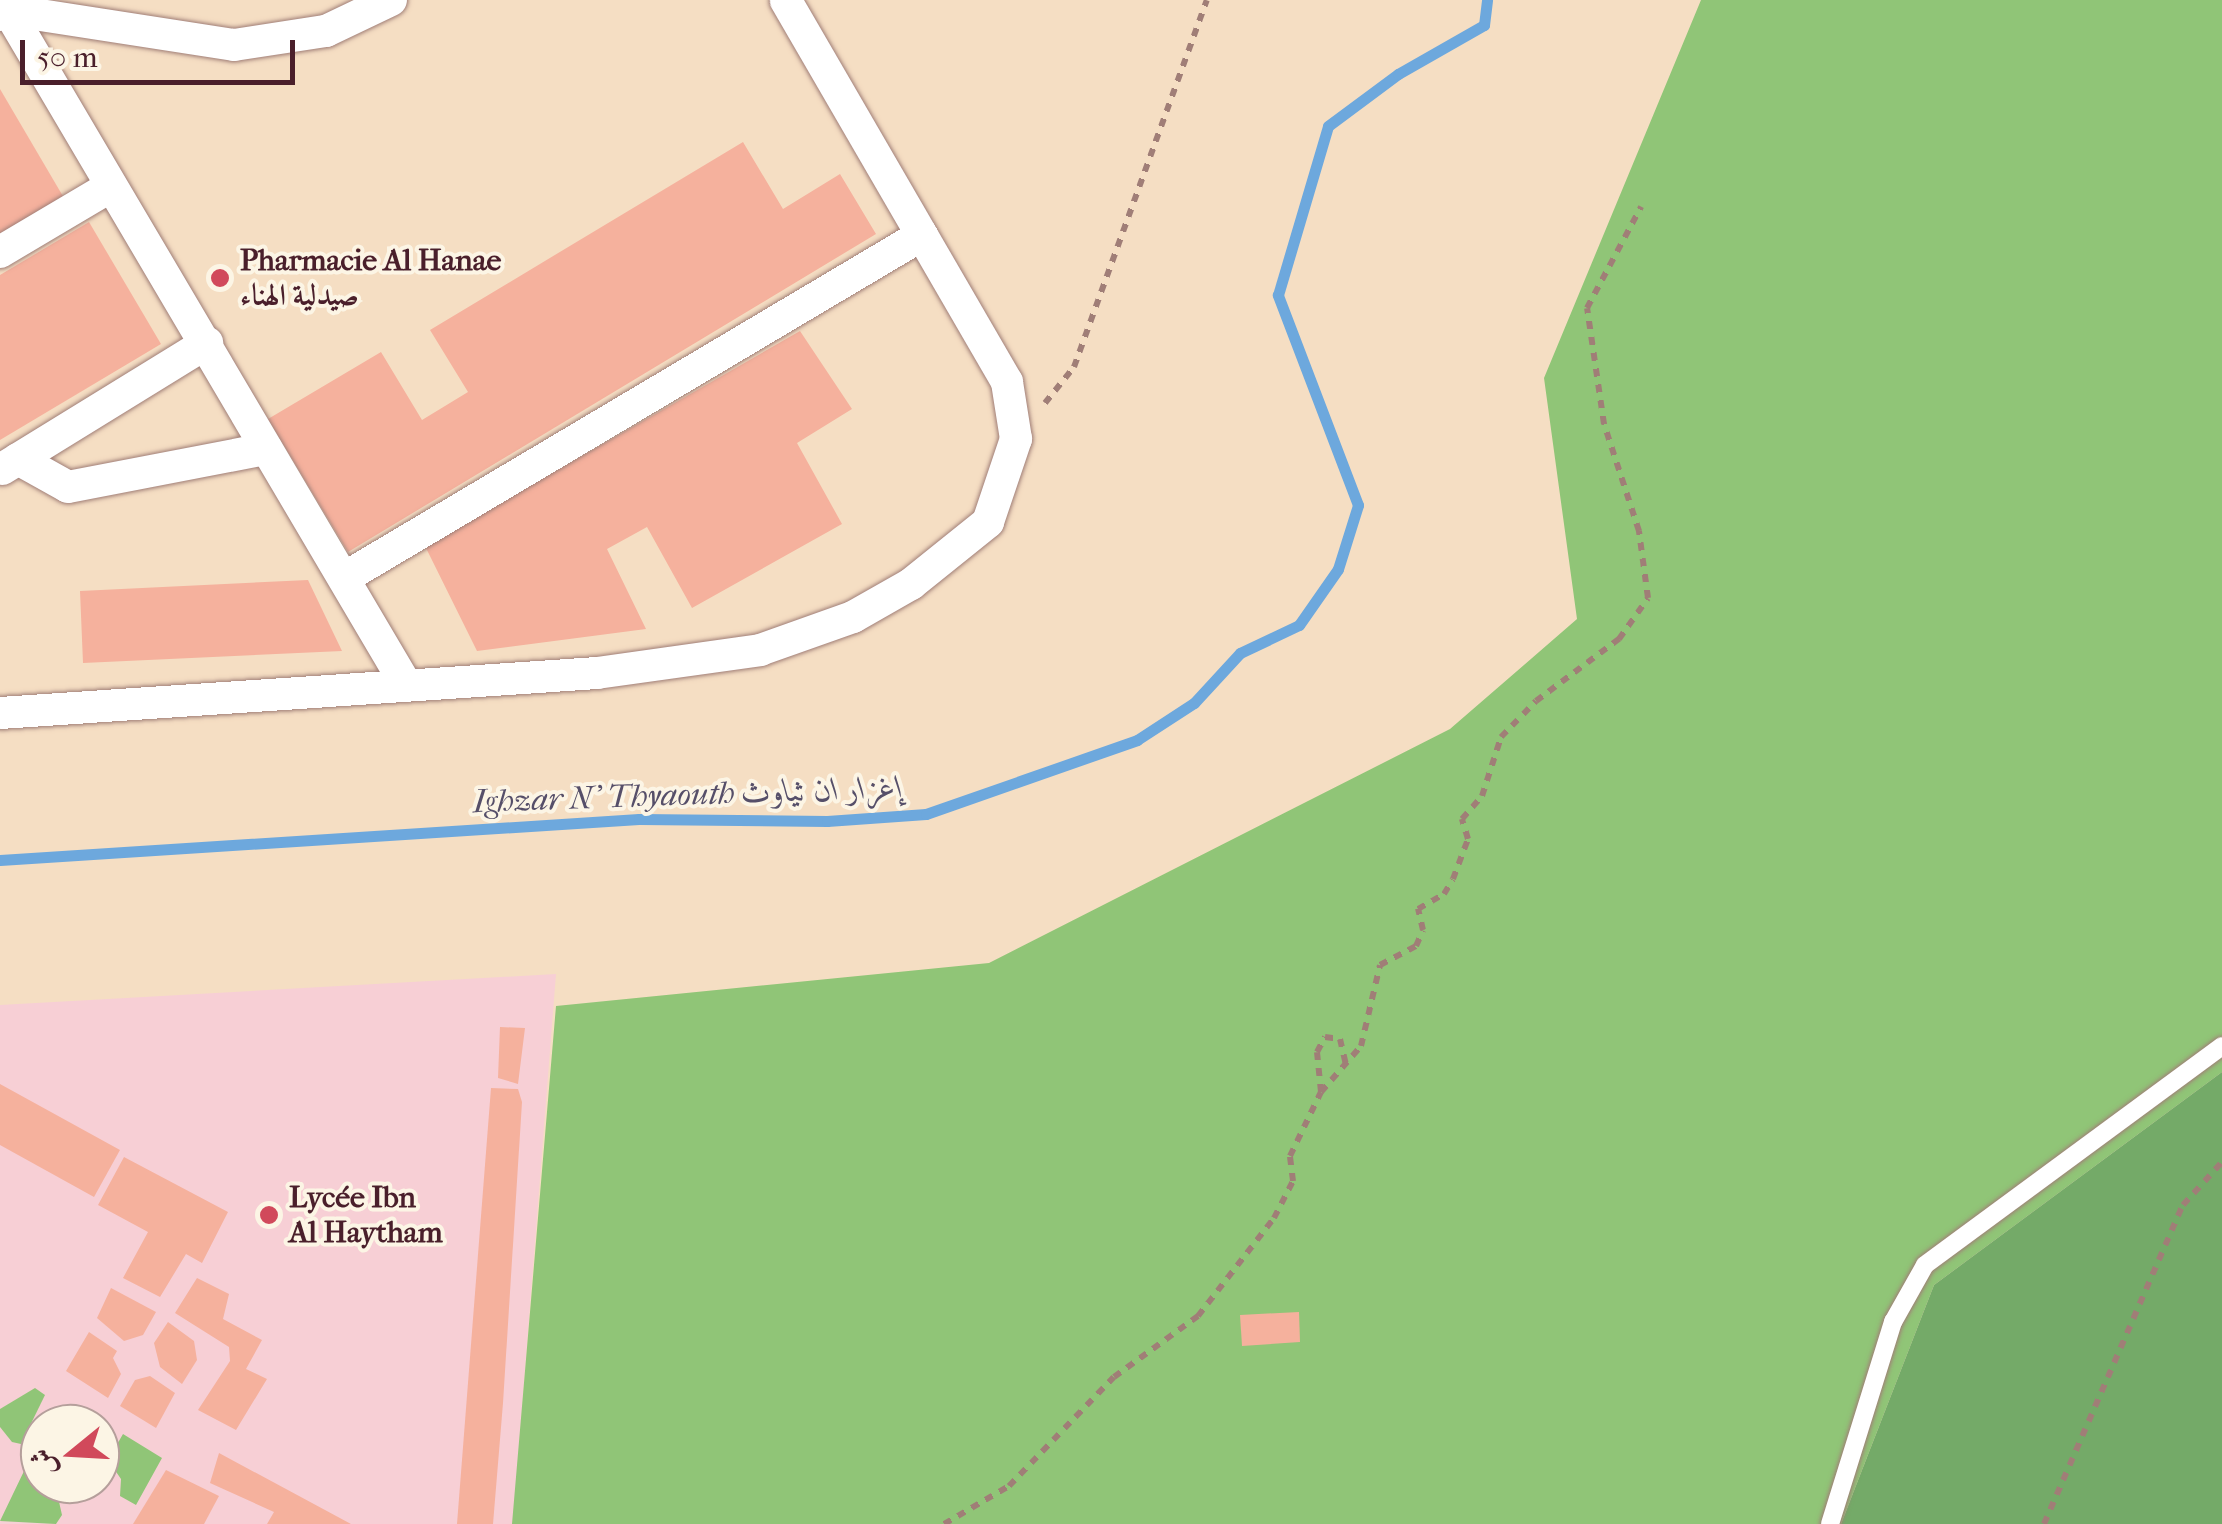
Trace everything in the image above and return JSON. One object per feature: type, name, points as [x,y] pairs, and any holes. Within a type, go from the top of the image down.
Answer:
[{"type":"street","points":[[4,8],[234,45],[326,31],[391,0]]},
{"type":"street","points":[[0,713],[597,672],[760,650],[854,617],[911,584],[988,522],[1016,439],[1007,382],[786,0]]},
{"type":"street","points":[[4,8],[207,343],[404,683]]},
{"type":"street","points":[[0,252],[111,186]]},
{"type":"street","points":[[344,578],[922,234]]},
{"type":"street","points":[[9,464],[207,343]]},
{"type":"street","points":[[9,464],[68,487],[266,449]]},
{"type":"lane","points":[[1830,1524],[1893,1322],[1925,1265],[2222,1046]]},
{"type":"path","points":[[1016,439],[1074,367],[1207,0]]},
{"type":"path","points":[[944,1524],[1008,1486],[1114,1377],[1198,1316],[1274,1218],[1293,1181],[1290,1156],[1321,1092],[1361,1046],[1380,965],[1416,946],[1423,930],[1418,908],[1444,894],[1454,879],[1468,839],[1462,819],[1482,796],[1501,737],[1536,701],[1619,639],[1648,598],[1639,531],[1604,424],[1588,308],[1641,207]]},
{"type":"path","points":[[1321,1092],[1317,1052],[1324,1037],[1340,1039],[1346,1067]]},
{"type":"path","points":[[2044,1524],[2183,1205],[2222,1162]]},
{"type":"shaded area","name":"Lycée Ibn Al Haytham","points":[[556,974],[513,1524],[0,1524],[0,1005]]},
{"type":"green space","points":[[1701,0],[2222,0],[2222,1072],[1934,1285],[1841,1524],[512,1524],[556,1006],[989,963],[1450,729],[1577,619],[1544,378]]},
{"type":"green space","points":[[2222,1072],[2222,1524],[1841,1524],[1934,1285]]},
{"type":"green space","points":[[35,1388],[45,1395],[41,1404],[20,1404],[20,1444],[12,1442],[0,1427],[0,1409]]},
{"type":"green space","points":[[123,1434],[162,1458],[136,1505],[120,1496]]},
{"type":"green space","points":[[20,1479],[20,1504],[60,1504],[62,1515],[56,1524],[0,1521]]},
{"type":"building","points":[[0,89],[64,198],[0,236]]},
{"type":"building","points":[[743,142],[783,209],[840,174],[876,234],[348,552],[268,419],[381,352],[422,420],[468,392],[430,330]]},
{"type":"building","points":[[89,222],[161,344],[0,440],[0,275]]},
{"type":"building","points":[[800,331],[852,409],[797,443],[842,524],[692,608],[647,527],[607,549],[646,629],[477,651],[425,546]]},
{"type":"building","points":[[308,580],[342,651],[83,663],[80,591]]},
{"type":"building","points":[[500,1027],[525,1028],[518,1084],[498,1078]]},
{"type":"building","points":[[0,1084],[120,1150],[94,1197],[0,1145]]},
{"type":"building","points":[[491,1088],[518,1089],[522,1102],[503,1403],[493,1524],[457,1524]]},
{"type":"building","points":[[124,1157],[228,1212],[202,1263],[186,1254],[160,1297],[123,1278],[148,1232],[98,1205]]},
{"type":"building","points":[[197,1278],[229,1294],[223,1319],[262,1340],[246,1369],[267,1379],[236,1430],[198,1410],[230,1361],[229,1347],[175,1313]]},
{"type":"building","points":[[111,1288],[156,1312],[143,1335],[124,1341],[97,1318]]},
{"type":"building","points":[[1299,1312],[1300,1342],[1242,1346],[1240,1315]]},
{"type":"building","points":[[168,1322],[194,1341],[197,1360],[182,1384],[160,1367],[154,1343]]},
{"type":"building","points":[[89,1332],[117,1351],[113,1358],[121,1374],[108,1398],[66,1371]]},
{"type":"building","points":[[150,1376],[175,1393],[156,1428],[120,1406],[135,1380]]},
{"type":"building","points":[[219,1453],[351,1524],[267,1524],[274,1512],[210,1483]]},
{"type":"building","points":[[166,1470],[219,1496],[204,1524],[133,1524]]},
{"type":"waterway","name":"Ighzar N' Thyaouth إغزار ان ثياوث","points":[[0,860],[639,819],[827,821],[926,814],[1137,740],[1194,703],[1240,653],[1299,625],[1338,569],[1358,505],[1278,295],[1328,126],[1398,74],[1484,25],[1487,0]]},
{"type":"place","name":"Pharmacie Al Hanae صيدلية الهناء","points":[[220,278]]},
{"type":"place","name":"Lycée Ibn Al Haytham","points":[[269,1215]]}]
